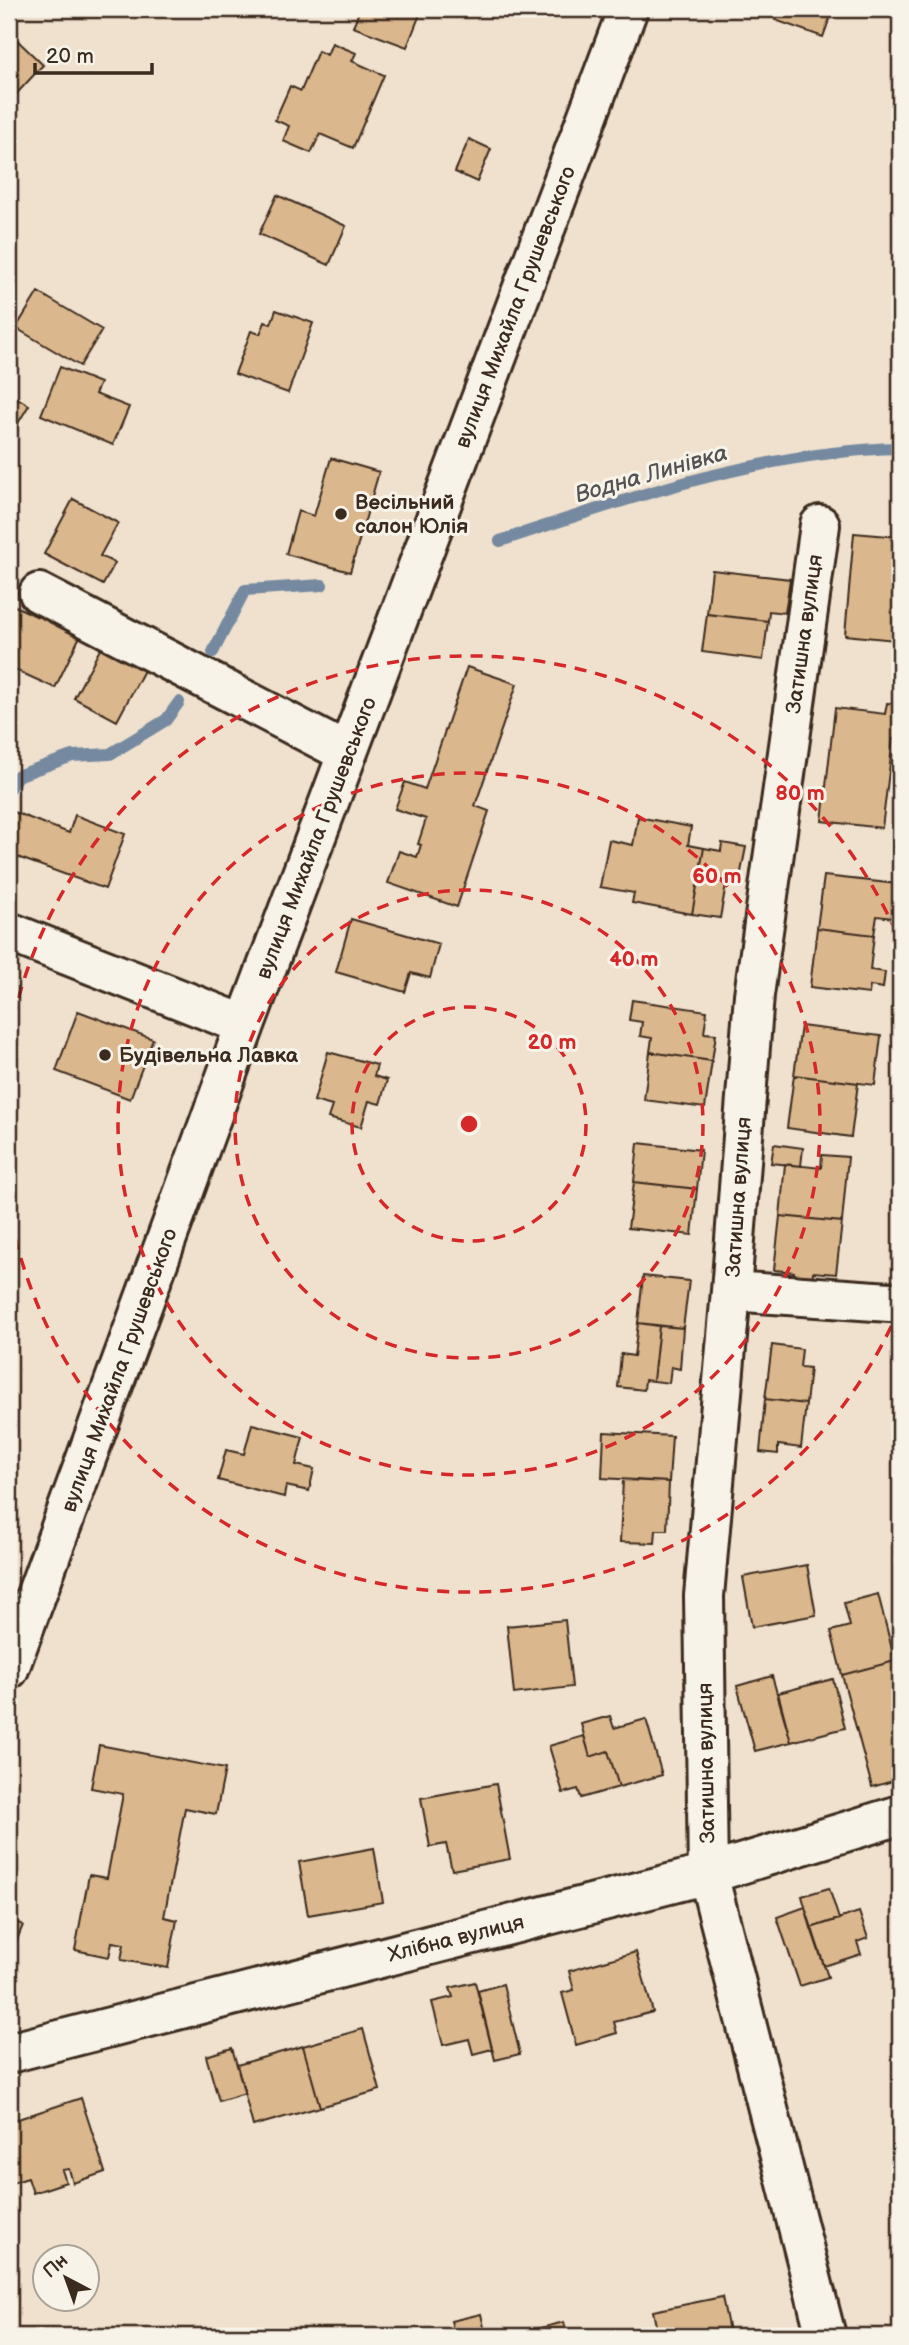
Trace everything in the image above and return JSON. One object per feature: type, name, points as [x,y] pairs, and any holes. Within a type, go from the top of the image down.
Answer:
[{"type":"street","name":"вулиця Михайла Грушевського","points":[[9,1669],[347,753],[628,9]]},
{"type":"street","name":"Затишна вулиця","points":[[820,525],[754,995],[704,1596],[708,1874],[827,2336]]},
{"type":"street","points":[[39,593],[347,753]]},
{"type":"street","points":[[9,932],[246,1025]]},
{"type":"street","points":[[731,1291],[890,1302]]},
{"type":"street","name":"Хлібна вулиця","points":[[9,2053],[708,1874],[900,1815]]},
{"type":"building","points":[[360,9],[422,9],[407,47],[353,27]]},
{"type":"building","points":[[779,9],[833,9],[823,37],[775,20]]},
{"type":"building","points":[[15,38],[43,65],[9,102],[9,45]]},
{"type":"building","points":[[332,43],[356,53],[352,61],[384,75],[353,148],[320,134],[311,153],[283,141],[289,126],[275,120],[290,86],[301,91],[318,51],[327,55]]},
{"type":"building","points":[[469,139],[491,149],[477,182],[455,172]]},
{"type":"building","points":[[277,195],[346,226],[329,265],[259,234]]},
{"type":"building","points":[[38,292],[102,330],[80,366],[16,328]]},
{"type":"building","points":[[276,310],[313,323],[288,393],[235,374],[251,331],[260,334],[265,322],[271,324]]},
{"type":"building","points":[[60,367],[100,383],[95,394],[129,407],[113,445],[41,415]]},
{"type":"building","points":[[9,393],[29,405],[11,435],[9,433]]},
{"type":"building","name":"Весільний салон Юлія","points":[[331,458],[379,472],[350,572],[286,554],[298,511],[314,516]]},
{"type":"building","points":[[73,499],[118,523],[100,556],[115,563],[103,585],[44,554]]},
{"type":"building","points":[[854,533],[900,537],[900,582],[895,640],[845,635]]},
{"type":"building","points":[[712,570],[790,579],[785,613],[769,611],[768,621],[707,614]]},
{"type":"building","points":[[13,605],[38,617],[45,609],[84,628],[55,688],[9,667],[9,615]]},
{"type":"building","points":[[707,614],[768,621],[763,660],[702,652]]},
{"type":"building","points":[[105,640],[148,663],[117,721],[74,698]]},
{"type":"building","points":[[467,667],[517,684],[475,806],[489,811],[457,907],[388,883],[399,851],[417,857],[426,819],[395,809],[405,782],[425,789]]},
{"type":"building","points":[[887,703],[900,704],[900,740],[893,739],[882,828],[822,821],[835,708],[885,714]]},
{"type":"building","points":[[11,811],[69,833],[75,815],[125,834],[105,889],[9,854]]},
{"type":"building","points":[[638,817],[691,827],[688,845],[704,848],[692,914],[632,903],[634,893],[600,887],[609,840],[633,845]]},
{"type":"building","points":[[722,843],[746,847],[739,882],[727,879],[720,918],[692,914],[704,848],[721,851]]},
{"type":"building","points":[[824,876],[897,884],[893,918],[877,916],[874,935],[817,928]]},
{"type":"building","points":[[351,919],[439,944],[430,978],[411,973],[405,992],[336,972]]},
{"type":"building","points":[[817,928],[874,935],[870,970],[885,972],[883,988],[870,986],[869,994],[810,987]]},
{"type":"building","points":[[632,1000],[707,1011],[704,1033],[716,1034],[712,1061],[650,1052],[652,1038],[640,1036],[642,1022],[629,1020]]},
{"type":"building","name":"Будівельна Лавка","points":[[78,1011],[153,1039],[130,1099],[56,1071]]},
{"type":"building","points":[[801,1026],[881,1036],[875,1085],[794,1075]]},
{"type":"building","points":[[328,1052],[377,1065],[374,1076],[387,1080],[380,1104],[369,1101],[361,1127],[328,1118],[332,1106],[314,1101]]},
{"type":"building","points":[[650,1052],[712,1061],[705,1108],[644,1100]]},
{"type":"building","points":[[794,1075],[858,1083],[851,1137],[787,1128]]},
{"type":"building","points":[[638,1143],[701,1150],[697,1189],[634,1182]]},
{"type":"building","points":[[774,1144],[803,1148],[801,1166],[771,1163]]},
{"type":"building","points":[[822,1155],[848,1157],[842,1222],[780,1216],[785,1164],[821,1168]]},
{"type":"building","points":[[634,1182],[697,1189],[692,1235],[628,1228]]},
{"type":"building","points":[[780,1216],[842,1222],[836,1274],[813,1272],[812,1282],[794,1280],[794,1272],[774,1270]]},
{"type":"building","points":[[643,1276],[689,1281],[683,1328],[638,1323]]},
{"type":"building","points":[[638,1323],[659,1326],[653,1381],[645,1380],[644,1390],[618,1387],[621,1354],[634,1356]]},
{"type":"building","points":[[659,1326],[683,1328],[680,1369],[671,1367],[669,1383],[653,1381]]},
{"type":"building","points":[[772,1345],[802,1349],[800,1367],[810,1368],[806,1404],[765,1399]]},
{"type":"building","points":[[765,1399],[806,1404],[801,1448],[778,1445],[778,1454],[760,1452]]},
{"type":"building","points":[[252,1424],[303,1437],[296,1465],[314,1469],[309,1491],[286,1486],[284,1497],[218,1480],[226,1450],[244,1454]]},
{"type":"building","points":[[604,1432],[672,1436],[669,1482],[602,1478]]},
{"type":"building","points":[[623,1480],[669,1482],[667,1530],[656,1530],[655,1543],[620,1542]]},
{"type":"building","points":[[807,1565],[816,1615],[752,1627],[743,1577]]},
{"type":"building","points":[[878,1594],[895,1661],[842,1675],[831,1631],[850,1626],[844,1603]]},
{"type":"building","points":[[565,1620],[572,1687],[514,1694],[507,1626]]},
{"type":"building","points":[[895,1661],[900,1681],[900,1779],[872,1787],[842,1675]]},
{"type":"building","points":[[772,1676],[791,1742],[755,1751],[737,1686]]},
{"type":"building","points":[[833,1679],[845,1728],[791,1742],[778,1693]]},
{"type":"building","points":[[610,1716],[614,1728],[646,1719],[662,1775],[619,1787],[608,1751],[590,1757],[581,1724]]},
{"type":"building","points":[[584,1736],[590,1757],[608,1751],[619,1787],[581,1798],[578,1789],[563,1793],[549,1746]]},
{"type":"building","points":[[99,1745],[225,1769],[216,1814],[185,1808],[164,1917],[177,1920],[168,1968],[121,1960],[124,1944],[112,1942],[109,1957],[75,1950],[89,1875],[107,1878],[123,1794],[91,1788]]},
{"type":"building","points":[[496,1784],[510,1859],[452,1870],[446,1844],[430,1847],[421,1798]]},
{"type":"building","points":[[374,1848],[383,1902],[308,1915],[299,1862]]},
{"type":"building","points":[[829,1888],[839,1919],[811,1928],[802,1896]]},
{"type":"building","points":[[805,1907],[828,1977],[800,1986],[777,1917]]},
{"type":"building","points":[[859,1912],[868,1938],[857,1942],[861,1954],[824,1966],[811,1928]]},
{"type":"building","points":[[9,1919],[23,1925],[9,1959]]},
{"type":"building","points":[[636,1952],[653,2012],[614,2022],[617,2033],[576,2045],[562,1993],[574,1990],[569,1971]]},
{"type":"building","points":[[475,1982],[492,2049],[473,2054],[469,2039],[443,2045],[432,2002],[453,1997],[450,1988]]},
{"type":"building","points":[[503,1984],[520,2054],[495,2060],[478,1991]]},
{"type":"building","points":[[363,2029],[380,2090],[320,2107],[303,2046]]},
{"type":"building","points":[[303,2046],[320,2107],[253,2126],[237,2065]]},
{"type":"building","points":[[232,2048],[245,2093],[219,2101],[206,2056]]},
{"type":"building","points":[[81,2098],[105,2172],[73,2183],[69,2169],[62,2170],[66,2182],[33,2193],[28,2178],[9,2184],[9,2122]]},
{"type":"building","points":[[722,2297],[730,2336],[658,2336],[653,2311]]},
{"type":"building","points":[[481,2314],[486,2336],[455,2336],[451,2321]]},
{"type":"building","points":[[564,2322],[568,2336],[510,2336]]},
{"type":"waterway","name":"Водна Линівка","points":[[500,541],[647,493],[747,467],[848,451],[900,448]]},
{"type":"waterway","points":[[213,652],[245,590],[322,585]]},
{"type":"waterway","points":[[9,789],[17,776],[72,756],[110,754],[166,720],[179,702]]},
{"type":"place","name":"Весільний салон Юлія","points":[[341,514]]},
{"type":"place","name":"Будівельна Лавка","points":[[105,1055]]}]
